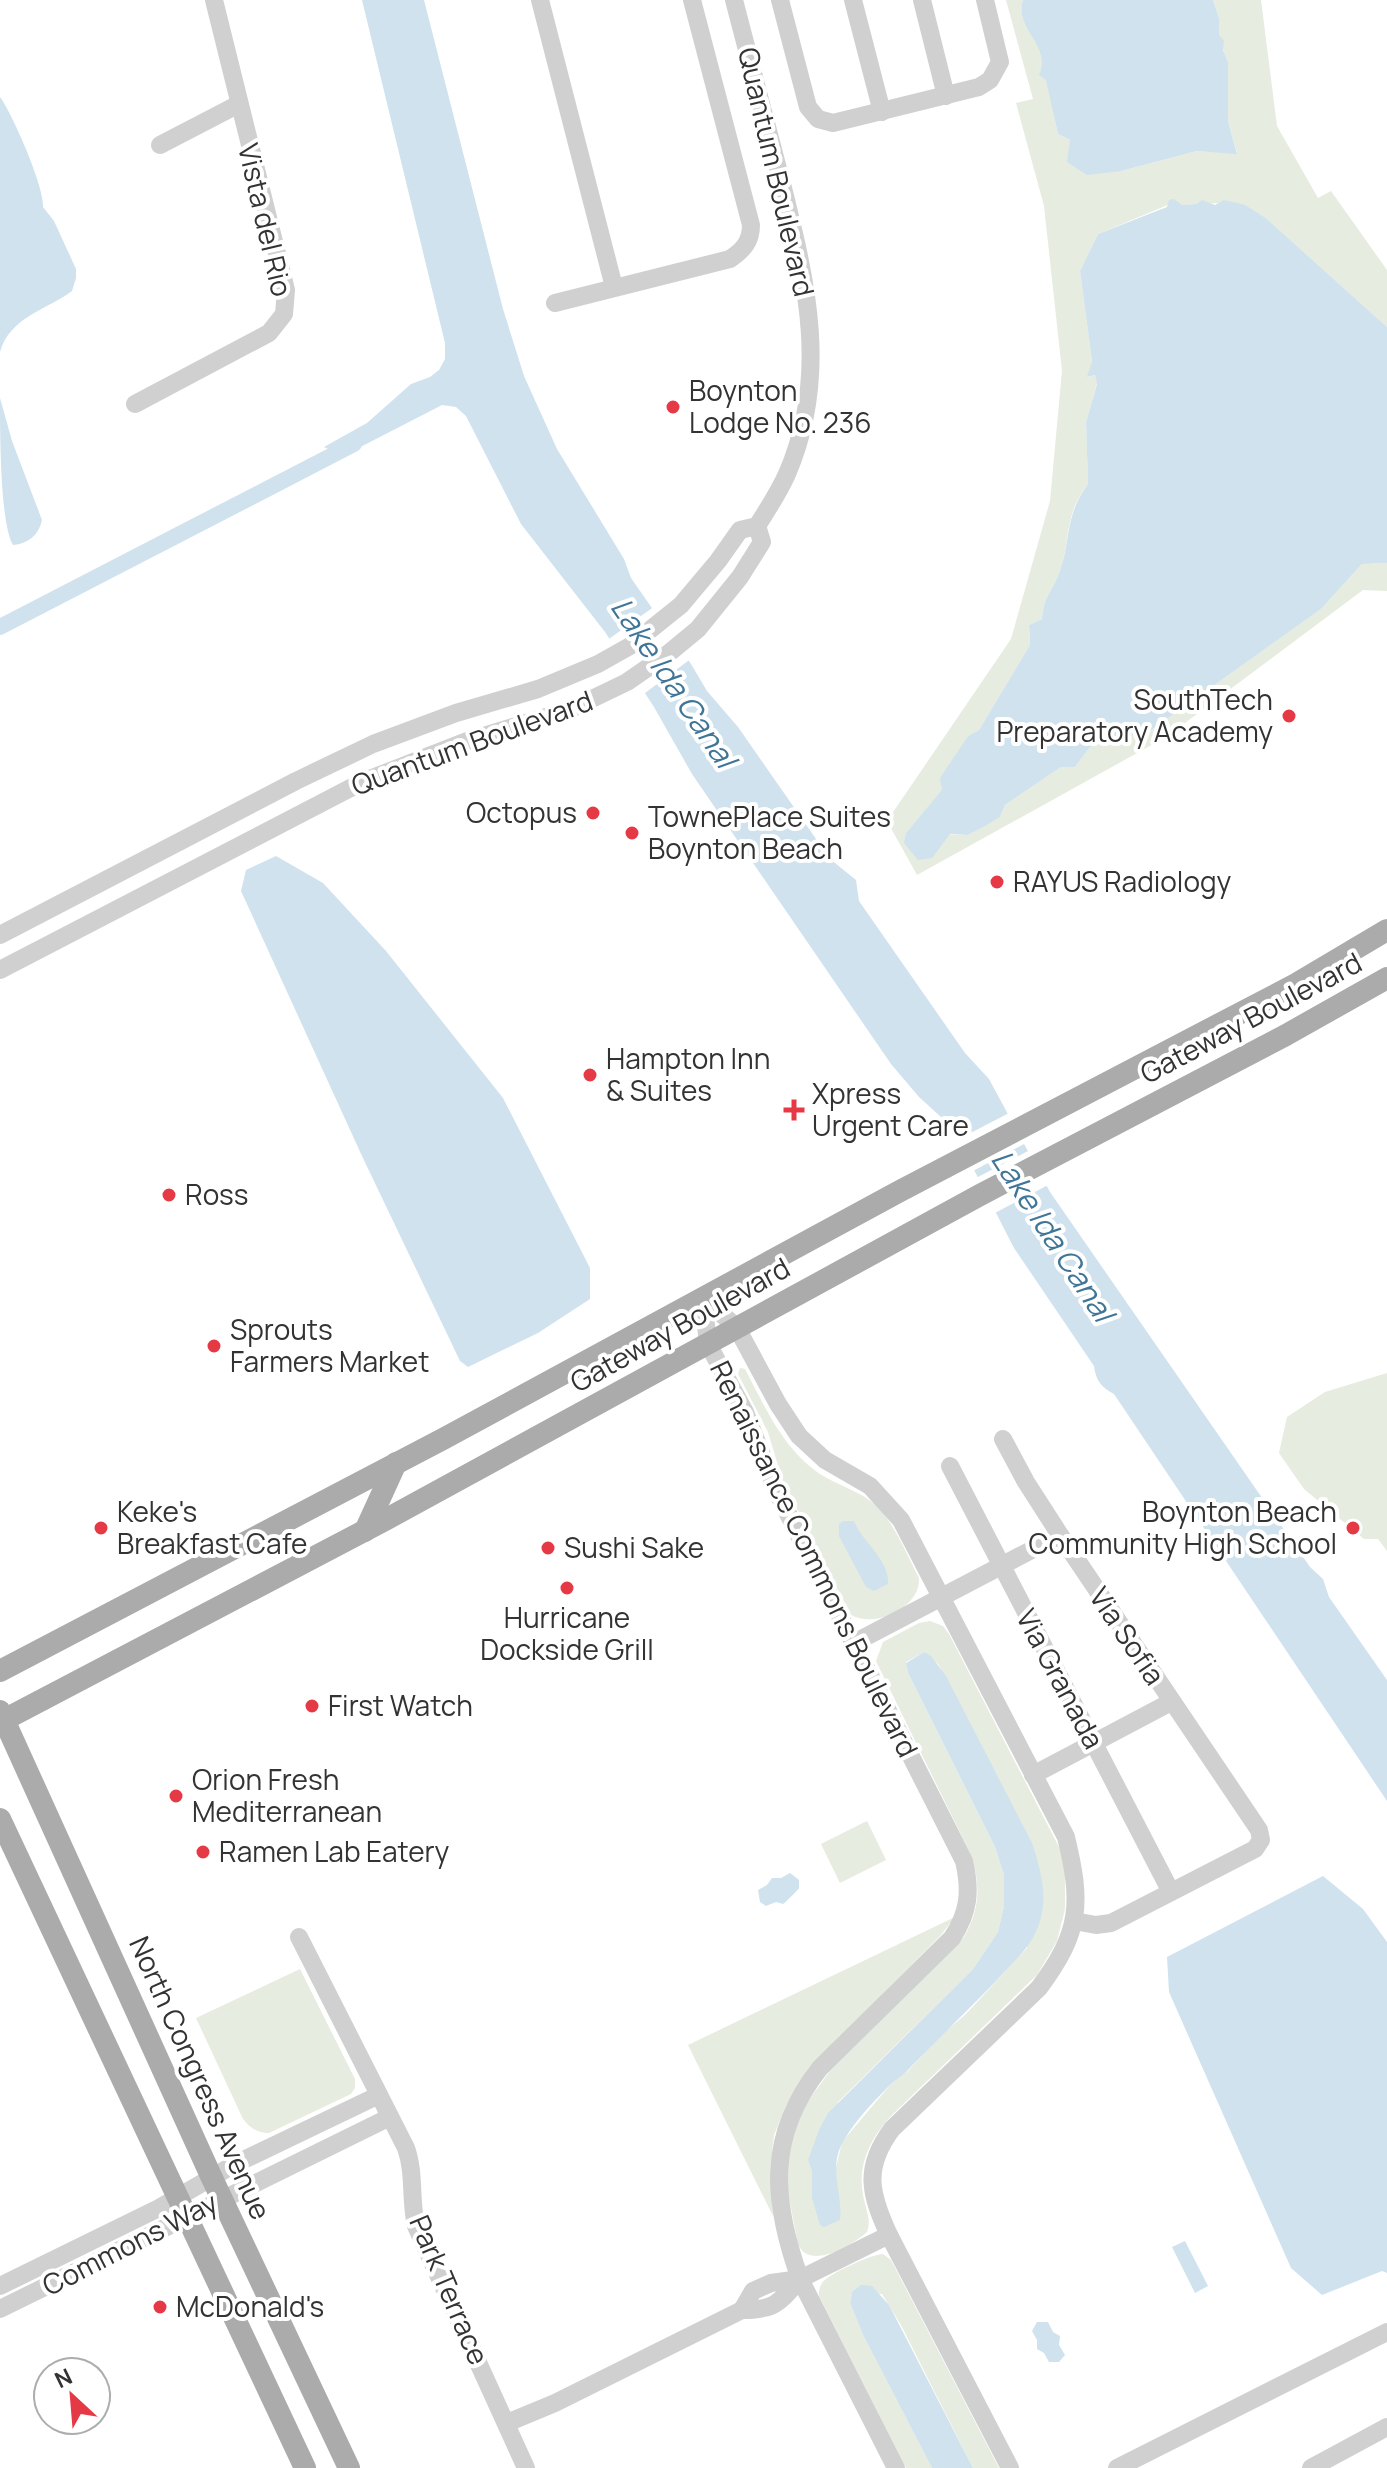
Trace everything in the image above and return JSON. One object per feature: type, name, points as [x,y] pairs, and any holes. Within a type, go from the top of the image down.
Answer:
[{"type":"main road","name":"Gateway Boulevard","points":[[0,1671],[1296,984],[1387,930]]},
{"type":"main road","name":"Gateway Boulevard","points":[[1,1718],[365,1531],[980,1195],[1286,1035],[1387,978]]},
{"type":"main road","points":[[365,1531],[396,1463]]},
{"type":"main road","name":"North Congress Avenue","points":[[1,1718],[221,2198],[349,2468]]},
{"type":"main road","points":[[0,1819],[305,2468]]},
{"type":"street","name":"Vista del Rio","points":[[135,404],[269,333],[284,314],[286,290],[214,0]]},
{"type":"street","points":[[540,0],[614,287]]},
{"type":"street","points":[[555,303],[730,259],[747,245],[751,225],[692,0]]},
{"type":"street","name":"Quantum Boulevard","points":[[0,935],[373,744],[456,713],[538,689],[598,664],[630,646],[681,605],[740,530],[757,526],[786,477],[797,448],[808,391],[810,331],[804,275],[734,0]]},
{"type":"street","points":[[780,0],[812,115],[825,123],[979,87],[997,72],[1000,62],[985,0]]},
{"type":"street","points":[[853,0],[882,112]]},
{"type":"street","points":[[922,0],[946,96]]},
{"type":"street","points":[[160,145],[239,104]]},
{"type":"street","name":"Quantum Boulevard","points":[[0,970],[362,782],[461,743],[569,710],[614,689],[658,662],[698,629],[740,577],[762,542],[757,526]]},
{"type":"street","name":"Renaissance Commons Boulevard","points":[[703,1297],[737,1328],[799,1436],[825,1460],[870,1486],[901,1520],[1066,1837],[1077,1882],[1074,1921],[1057,1962],[1039,1988],[892,2129],[876,2154],[871,2180],[875,2204],[889,2235],[1010,2468]]},
{"type":"street","name":"Renaissance Commons Boulevard","points":[[703,1297],[708,1344],[745,1412],[776,1490],[964,1861],[969,1884],[969,1899],[961,1924],[952,1938],[820,2068],[790,2115],[780,2150],[779,2196],[789,2248],[800,2279],[896,2468]]},
{"type":"street","name":"Via Sofia","points":[[1003,1439],[1060,1535],[1259,1830],[1261,1840],[1255,1849],[1171,1892]]},
{"type":"street","name":"Via Granada","points":[[950,1466],[1171,1892]]},
{"type":"street","points":[[854,1643],[1060,1535]]},
{"type":"street","points":[[1033,1775],[1171,1702]]},
{"type":"street","points":[[1074,1921],[1096,1925],[1111,1923],[1171,1892]]},
{"type":"street","name":"Park Terrace","points":[[299,1937],[411,2164],[412,2210],[416,2226],[526,2468]]},
{"type":"street","name":"Commons Way","points":[[0,2309],[182,2208],[211,2176],[377,2096]]},
{"type":"street","name":"Commons Way","points":[[0,2286],[182,2208],[221,2198],[390,2117]]},
{"type":"street","points":[[507,2423],[555,2403],[742,2310],[753,2291],[771,2283],[800,2279],[889,2235]]},
{"type":"street","points":[[1117,2468],[1385,2332]]},
{"type":"street","points":[[1311,2468],[1387,2427]]},
{"type":"street","points":[[1151,2451],[1160,2468]]},
{"type":"shaded area","points":[[1006,0],[1023,0],[1024,20],[1044,61],[1058,134],[1070,140],[1070,152],[1121,171],[1197,151],[1237,153],[1228,121],[1227,63],[1213,0],[1261,0],[1277,126],[1318,198],[1331,191],[1387,270],[1387,327],[1267,219],[1220,203],[1182,205],[1175,202],[1098,234],[1080,271],[1092,361],[1088,377],[1095,375],[1097,383],[1086,422],[1088,484],[1074,507],[1062,566],[1046,601],[1042,619],[1029,625],[1030,645],[979,730],[968,736],[941,778],[943,790],[906,833],[968,835],[1000,817],[1005,805],[1061,767],[1075,767],[1090,747],[1150,731],[1321,609],[1362,564],[1387,563],[1387,591],[1363,590],[1166,737],[917,875],[887,821],[1011,639],[1050,501],[1062,371],[1044,206],[1016,103],[1033,99]]},
{"type":"shaded area","points":[[740,1368],[745,1369],[776,1426],[795,1452],[820,1474],[870,1500],[888,1520],[919,1578],[918,1589],[904,1607],[882,1618],[860,1618],[850,1614],[782,1479],[768,1432],[738,1374]]},
{"type":"shaded area","name":"Boynton Beach Community High School","points":[[1387,1373],[1387,1551],[1378,1539],[1364,1539],[1304,1489],[1279,1453],[1287,1417],[1325,1392]]},
{"type":"shaded area","points":[[930,1621],[943,1626],[949,1634],[1060,1849],[1065,1867],[1065,1909],[1057,1941],[1037,1975],[879,2131],[868,2151],[862,2172],[867,2232],[841,2249],[820,2256],[811,2255],[803,2252],[798,2244],[787,2188],[788,2151],[803,2108],[830,2071],[964,1937],[976,1907],[977,1887],[971,1855],[876,1661],[883,1642],[919,1623]],"holes":[[[924,1652],[938,1664],[954,1692],[1027,1948],[966,2014],[891,2084],[842,2142],[835,2172],[840,2213],[812,2198],[812,2171],[838,2102],[973,1969],[998,1932],[1004,1906],[1004,1875],[995,1847],[908,1673],[906,1662]]]},
{"type":"shaded area","points":[[867,1821],[886,1860],[840,1883],[821,1844]]},
{"type":"shaded area","points":[[955,1917],[940,1936],[809,2068],[787,2103],[774,2135],[770,2170],[773,2216],[688,2045]]},
{"type":"shaded area","points":[[300,1969],[355,2079],[355,2088],[351,2094],[269,2133],[261,2132],[243,2119],[196,2018]]},
{"type":"shaded area","points":[[883,2254],[891,2260],[999,2468],[973,2468],[901,2325],[882,2294],[852,2292],[850,2303],[863,2335],[932,2468],[906,2468],[819,2296],[822,2283],[833,2275],[860,2261]]},
{"type":"water","name":"Lake Ida Canal","points":[[362,0],[424,0],[503,309],[524,376],[557,449],[624,559],[631,578],[707,691],[738,727],[830,859],[856,880],[859,901],[965,1053],[989,1079],[1050,1192],[1310,1567],[1323,1579],[1329,1597],[1387,1680],[1387,1801],[1114,1394],[1100,1383],[1094,1366],[1014,1248],[952,1127],[919,1097],[891,1064],[692,774],[654,707],[605,632],[521,524],[466,416],[456,407],[442,405],[343,456],[324,447],[367,423],[411,384],[439,370],[445,359],[445,343]]},
{"type":"water","points":[[1023,0],[1213,0],[1228,63],[1228,121],[1237,154],[1197,151],[1121,171],[1087,175],[1067,162],[1070,140],[1058,134],[1046,80],[1039,75],[1041,55],[1023,19]]},
{"type":"water","points":[[0,97],[27,151],[39,184],[43,207],[54,221],[76,269],[76,278],[72,291],[20,322],[5,340],[0,352]]},
{"type":"water","points":[[1174,199],[1182,205],[1197,204],[1202,200],[1215,205],[1224,200],[1245,205],[1267,219],[1387,327],[1387,563],[1362,564],[1321,609],[1150,731],[1090,747],[1075,767],[1061,767],[1005,805],[1000,817],[968,835],[950,834],[932,858],[918,860],[904,843],[906,833],[942,790],[940,778],[968,736],[979,730],[1030,645],[1029,625],[1042,619],[1046,601],[1062,566],[1071,519],[1088,484],[1086,422],[1097,384],[1095,375],[1087,377],[1092,361],[1080,271],[1098,234],[1167,207],[1169,200]]},
{"type":"water","points":[[0,398],[12,441],[42,520],[32,538],[13,545],[3,498]]},
{"type":"water","points":[[276,856],[323,883],[386,951],[503,1098],[590,1268],[590,1299],[538,1333],[468,1367],[460,1361],[362,1156],[241,891],[246,870]]},
{"type":"water","points":[[854,1521],[885,1567],[888,1584],[874,1591],[866,1587],[839,1536],[839,1524]]},
{"type":"water","points":[[924,1652],[931,1656],[946,1676],[1032,1843],[1042,1881],[1042,1911],[1033,1938],[1017,1959],[883,2092],[853,2127],[843,2142],[837,2161],[840,2220],[824,2227],[820,2225],[812,2198],[812,2171],[808,2160],[828,2113],[973,1969],[998,1932],[1004,1906],[1004,1875],[995,1847],[908,1673],[906,1663]]},
{"type":"water","points":[[790,1873],[799,1880],[799,1888],[789,1899],[783,1904],[776,1902],[766,1906],[760,1902],[758,1890],[772,1878],[781,1878]]},
{"type":"water","points":[[1323,1876],[1363,1909],[1387,1942],[1387,2273],[1382,2271],[1322,2295],[1291,2268],[1169,1992],[1167,1957]]},
{"type":"water","points":[[1185,2241],[1208,2286],[1195,2293],[1172,2247]]},
{"type":"water","points":[[861,2285],[872,2286],[889,2305],[973,2468],[932,2468],[863,2335],[850,2303],[852,2292]]},
{"type":"water","points":[[1037,2322],[1048,2322],[1053,2332],[1060,2336],[1059,2345],[1065,2355],[1059,2362],[1049,2362],[1044,2353],[1037,2349],[1037,2340],[1032,2331]]},
{"type":"pier","points":[[655,606],[692,658],[641,696],[606,641]]},
{"type":"pier","points":[[1011,1112],[1028,1142],[971,1172],[955,1141]]},
{"type":"pier","points":[[1032,1149],[1050,1184],[993,1214],[974,1179]]},
{"type":"waterway","points":[[0,627],[354,444]]},
{"type":"place","name":"Boynton Lodge No. 236","points":[[673,407]]},
{"type":"place","name":"SouthTech Preparatory Academy","points":[[1289,716]]},
{"type":"place","name":"Octopus","points":[[593,813]]},
{"type":"place","name":"TownePlace Suites Boynton Beach","points":[[632,833]]},
{"type":"place","name":"RAYUS Radiology","points":[[997,882]]},
{"type":"place","name":"Hampton Inn & Suites","points":[[590,1075]]},
{"type":"place","name":"Xpress Urgent Care","points":[[794,1110]]},
{"type":"place","name":"Ross","points":[[169,1195]]},
{"type":"place","name":"Sprouts Farmers Market","points":[[214,1346]]},
{"type":"place","name":"Keke's Breakfast Cafe","points":[[101,1528]]},
{"type":"place","name":"Boynton Beach Community High School","points":[[1353,1528]]},
{"type":"place","name":"Sushi Sake","points":[[548,1548]]},
{"type":"place","name":"Hurricane Dockside Grill","points":[[567,1588]]},
{"type":"place","name":"First Watch","points":[[312,1706]]},
{"type":"place","name":"Orion Fresh Mediterranean","points":[[176,1796]]},
{"type":"place","name":"Ramen Lab Eatery","points":[[203,1852]]},
{"type":"place","name":"McDonald's","points":[[160,2307]]}]
